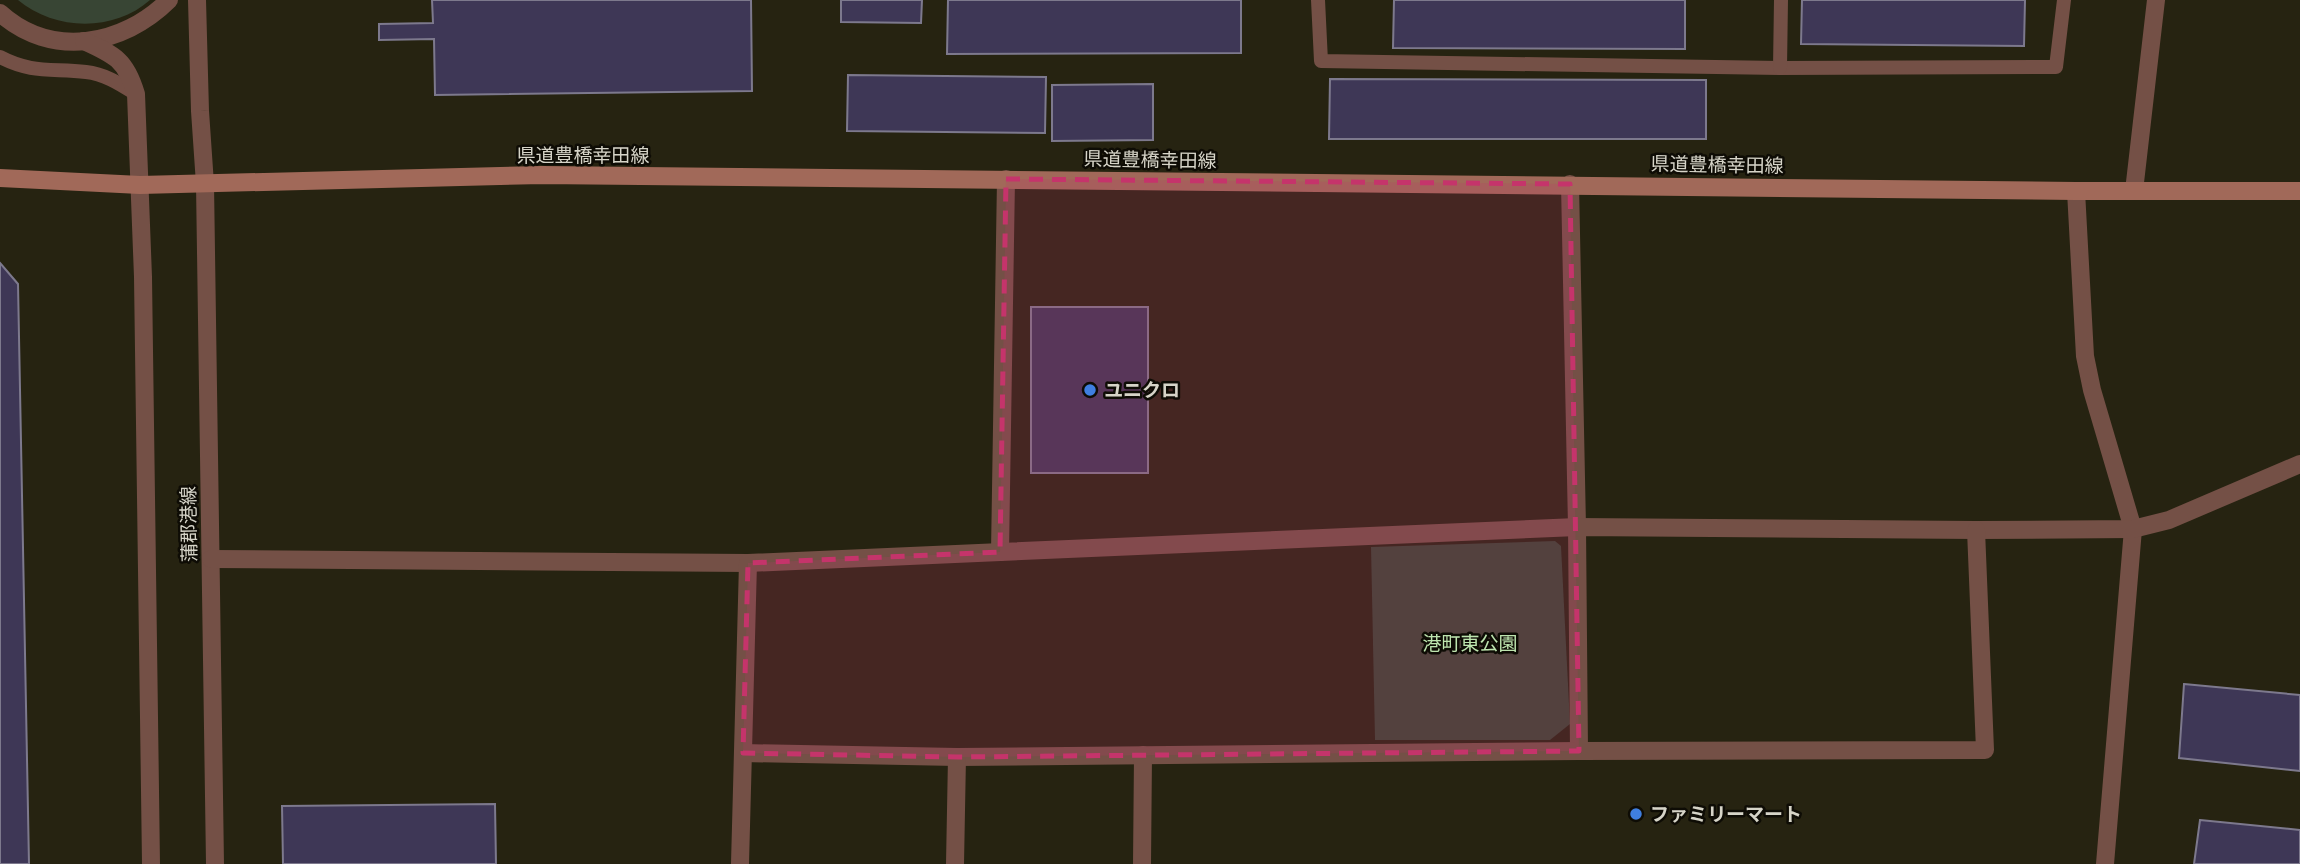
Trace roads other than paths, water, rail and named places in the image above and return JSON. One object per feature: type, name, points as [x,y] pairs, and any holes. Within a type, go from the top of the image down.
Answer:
[{"type":"main road","name":"県道豊橋幸田線","points":[[0,178],[140,185],[542,175],[2300,191]]},
{"type":"street","points":[[0,13],[11,23],[37,34],[66,41],[99,40],[126,32],[153,15],[169,0]]},
{"type":"street","name":"蒲郡港線","points":[[197,0],[205,184],[215,864]]},
{"type":"street","points":[[2134,191],[2156,0]]},
{"type":"street","points":[[84,41],[112,55],[129,71],[136,94],[140,185],[151,864]]},
{"type":"street","points":[[1000,552],[1006,179]]},
{"type":"street","points":[[1570,184],[1579,751]]},
{"type":"street","points":[[2076,191],[2085,356],[2092,390],[2133,529],[2105,864]]},
{"type":"street","points":[[211,559],[748,563],[1577,527],[2133,529],[2169,520],[2300,464]]},
{"type":"street","points":[[743,753],[957,757],[1984,750],[1976,530]]},
{"type":"street","points":[[740,864],[748,563]]},
{"type":"street","points":[[1142,864],[1143,755]]},
{"type":"street","points":[[955,864],[957,757]]},
{"type":"lane","points":[[1318,0],[1321,61],[1780,68],[2056,67],[2064,0]]},
{"type":"lane","points":[[1780,68],[1781,0]]},
{"type":"lane","points":[[0,57],[31,69],[86,72],[110,78],[136,94]]},
{"type":"place","name":"ユニクロ","points":[[1090,390]]},
{"type":"place","name":"ファミリーマート","points":[[1636,814]]},
{"type":"park label","name":"港町東公園","points":[[1470,643]]}]
